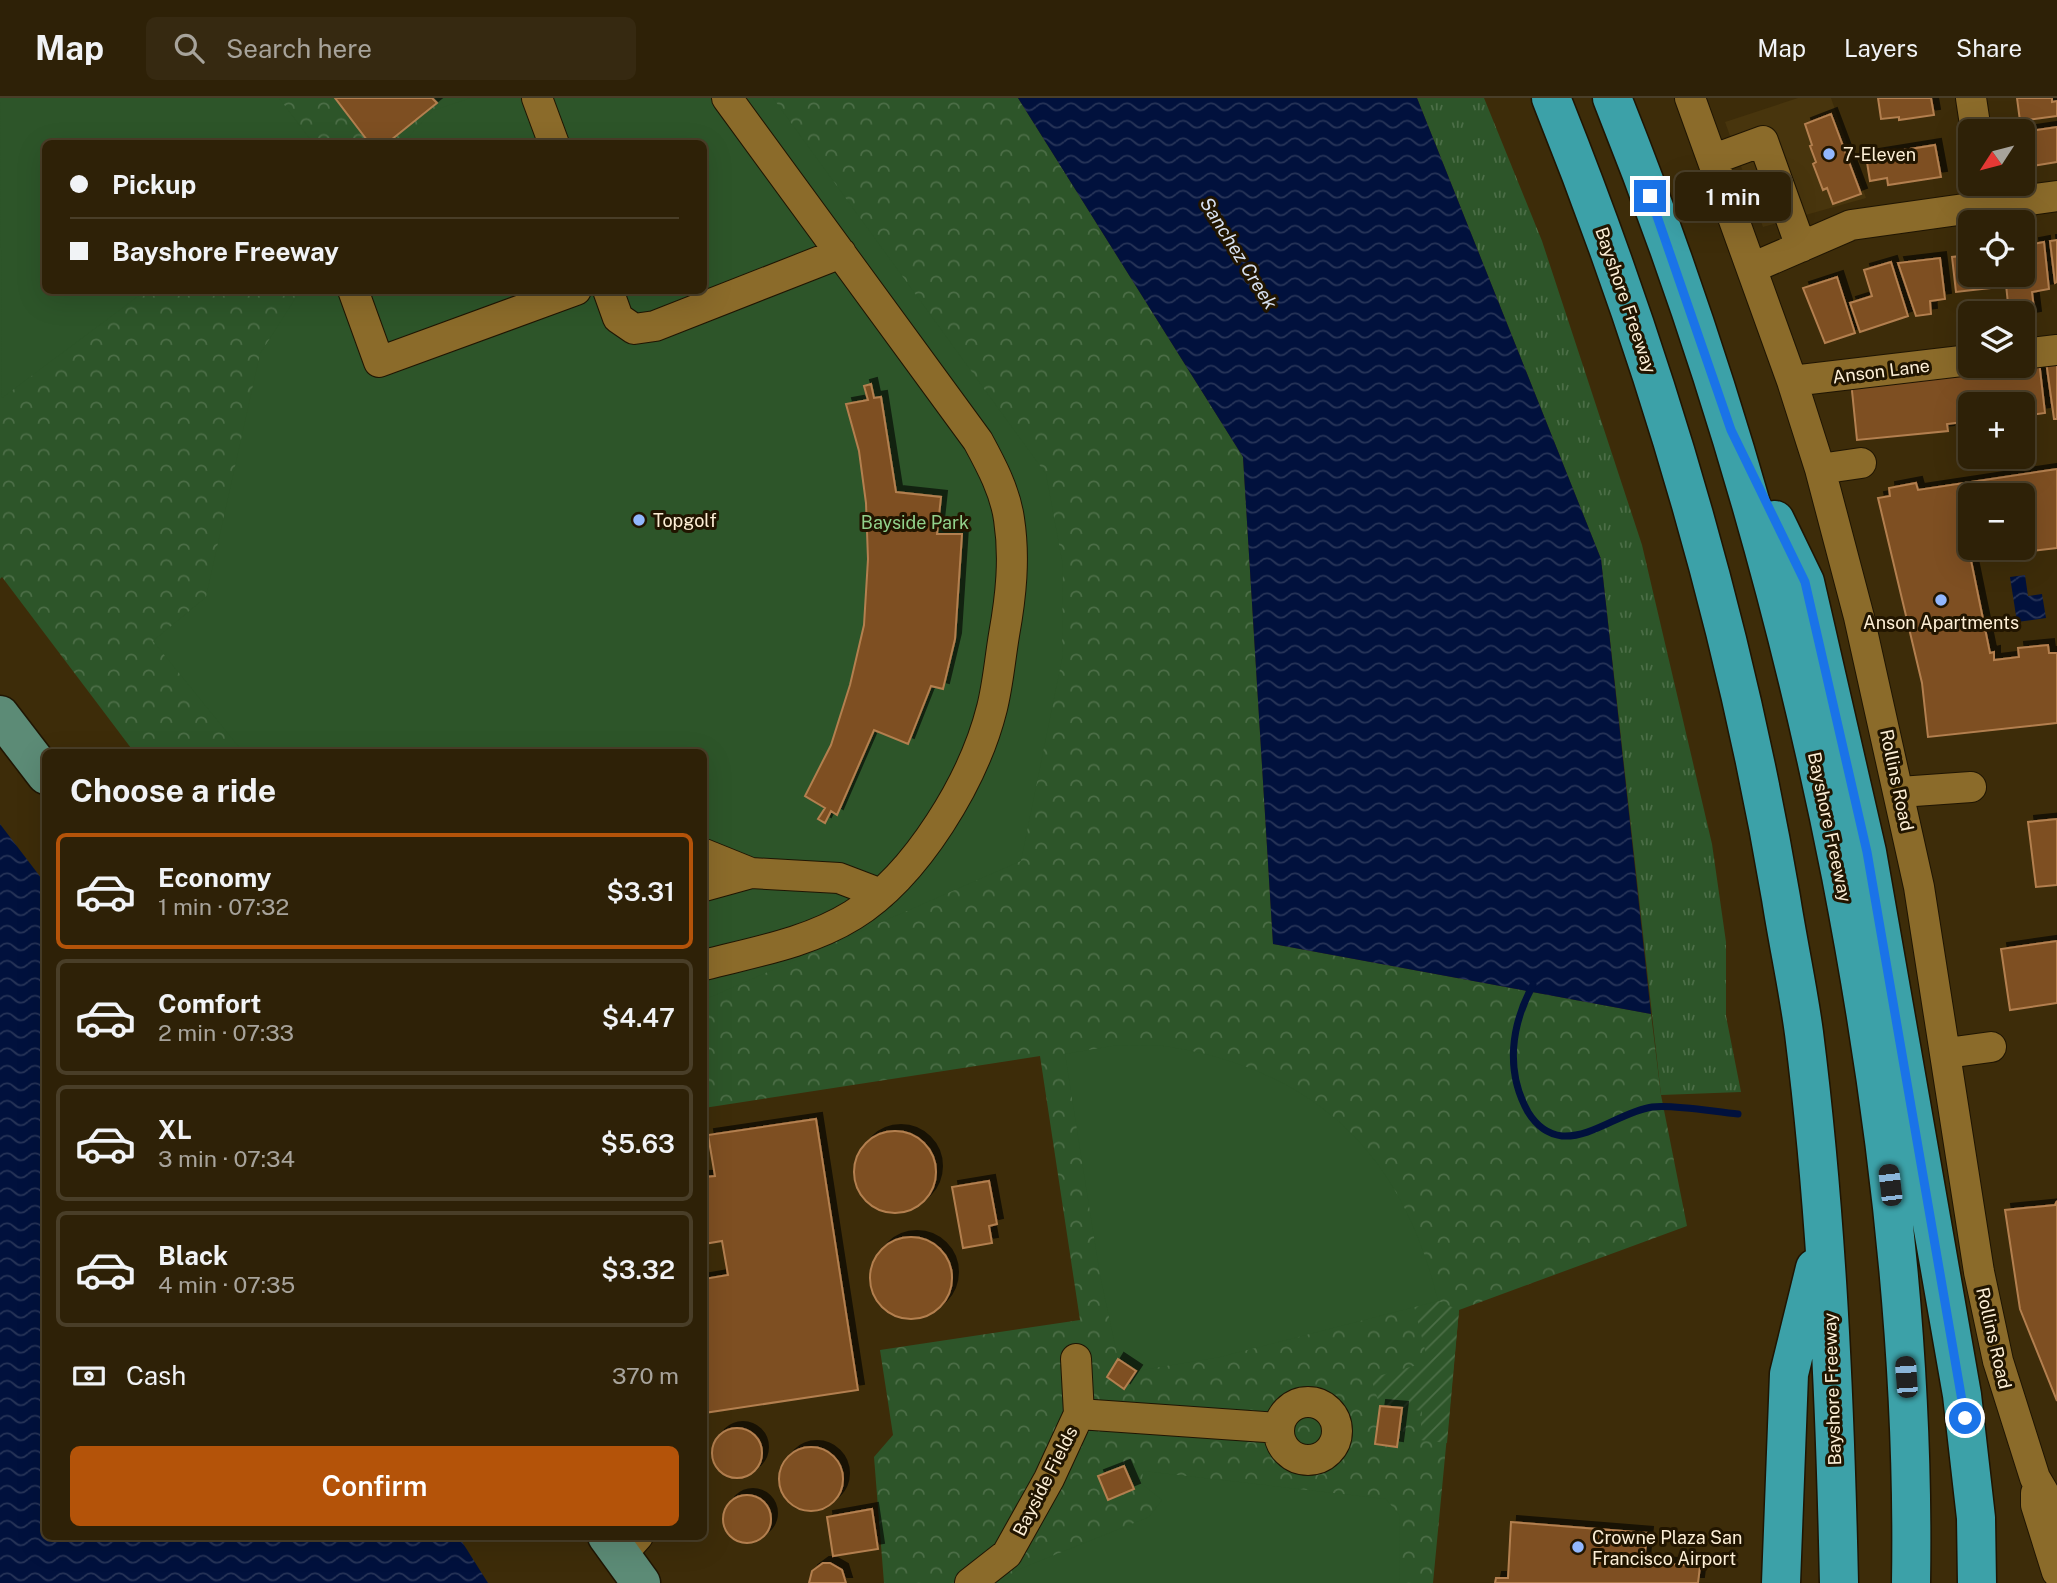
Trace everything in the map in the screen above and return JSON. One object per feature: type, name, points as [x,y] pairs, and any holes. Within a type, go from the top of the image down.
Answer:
[{"type":"highway","name":"Bayshore Freeway","points":[[1550,98],[1612,256],[1670,429],[1702,536],[1762,786],[1804,1032],[1832,1350],[1839,1583]]},
{"type":"highway","name":"Bayshore Freeway","points":[[1612,98],[1668,242],[1731,430],[1802,698],[1863,993],[1890,1185],[1900,1281],[1908,1404],[1910,1583]]},
{"type":"highway","points":[[1731,430],[1805,582],[1867,852],[1962,1395],[1976,1518],[1977,1583]]},
{"type":"highway","points":[[1781,1583],[1789,1374],[1823,1236]]},
{"type":"main road","points":[[0,715],[42,770]]},
{"type":"street","points":[[537,98],[553,140]]},
{"type":"street","points":[[707,964],[821,934],[881,894],[923,847],[952,802],[972,763],[992,709],[1011,593],[1012,561],[1009,518],[995,472],[978,441],[727,98]]},
{"type":"street","name":"Rollins Road","points":[[1690,98],[1754,268],[1820,469],[1900,792],[1947,1053],[1979,1272],[2008,1357],[2035,1478],[2036,1505],[2057,1572]]},
{"type":"street","points":[[1971,98],[1974,119]]},
{"type":"street","points":[[1714,159],[1763,141],[1801,247]]},
{"type":"street","points":[[2035,195],[2057,196]]},
{"type":"street","points":[[1754,268],[1851,225],[1976,196]]},
{"type":"street","points":[[609,294],[618,318],[634,328],[655,326],[841,253]]},
{"type":"street","points":[[354,294],[379,362],[565,294]]},
{"type":"street","points":[[2035,353],[2057,350]]},
{"type":"street","name":"Anson Lane","points":[[1792,381],[1958,361]]},
{"type":"street","points":[[1820,469],[1861,463]]},
{"type":"street","points":[[1900,792],[1971,787]]},
{"type":"street","points":[[707,855],[751,873]]},
{"type":"street","points":[[707,885],[751,873],[839,878],[881,894]]},
{"type":"street","points":[[1947,1053],[1991,1048]]},
{"type":"street","name":"Bayside Fields","points":[[970,1583],[1007,1554],[1049,1479],[1079,1414],[1076,1359]]},
{"type":"street","points":[[1079,1414],[1279,1428]]},
{"type":"street","name":"Rollins Road","points":[[2035,1478],[2057,1515]]},
{"type":"shaded area","points":[[1798,98],[1831,98],[1866,198],[1763,227],[1725,122]]},
{"type":"green space","name":"Bayside Park","points":[[0,98],[1018,98],[1243,457],[1273,944],[1651,1014],[1661,1095],[1687,1226],[1459,1310],[1433,1583],[884,1583],[874,1457],[893,1435],[880,1350],[1080,1320],[1040,1056],[707,1108],[707,749],[132,749],[2,577],[0,579]]},
{"type":"green space","points":[[0,98],[279,98],[311,140],[42,140],[42,294],[141,294],[2,398]]},
{"type":"green space","name":"Topgolf","points":[[470,98],[773,98],[1046,474],[1063,566],[1062,659],[1021,861],[707,999],[707,749],[241,749],[153,641],[206,597],[260,354],[298,294],[707,294],[707,140],[406,140],[432,111]]},
{"type":"green space","points":[[1417,98],[1484,98],[1542,241],[1642,545],[1712,844],[1726,942],[1726,1016],[1741,1092],[1661,1095],[1601,559]]},
{"type":"green space","points":[[1157,1045],[1212,1056],[1261,1073],[1304,1095],[1342,1124],[1374,1159],[1401,1200],[1422,1248],[1438,1301],[1220,1357],[1136,1371],[1118,1359],[1100,1275],[1065,1054],[1112,1046]]},
{"type":"green space","points":[[1438,1301],[1459,1310],[1447,1443],[1420,1440],[1422,1411],[1380,1406],[1371,1378],[1428,1362],[1414,1306]]},
{"type":"green space","points":[[1143,1471],[1386,1499],[1400,1516],[1399,1583],[1001,1583],[1017,1570],[1149,1517],[1162,1500],[1142,1484]]},
{"type":"water","points":[[1018,98],[1417,98],[1601,559],[1651,1014],[1273,944],[1243,457]]},
{"type":"water","points":[[2025,575],[2028,596],[2042,594],[2046,618],[2017,622],[2010,577]]},
{"type":"water","points":[[0,824],[42,879],[42,1540],[461,1540],[488,1583],[0,1583]]},
{"type":"building","points":[[335,98],[432,98],[437,103],[391,140],[367,140]]},
{"type":"building","points":[[1878,98],[1931,98],[1934,115],[1899,120],[1899,117],[1881,119]]},
{"type":"building","points":[[2017,98],[2052,98],[2052,102],[2057,101],[2057,116],[2020,119]]},
{"type":"building","name":"7-Eleven","points":[[1831,114],[1861,194],[1833,204],[1827,188],[1823,190],[1813,164],[1816,162],[1805,124]]},
{"type":"building","points":[[2057,127],[2057,162],[2035,166],[2035,130]]},
{"type":"building","points":[[1935,145],[1941,177],[1888,185],[1887,178],[1870,181],[1866,156]]},
{"type":"building","points":[[2057,240],[2057,282],[2055,283],[2050,241]]},
{"type":"building","points":[[2044,242],[2049,289],[2032,292],[2033,301],[2008,301],[2006,287],[2035,287],[2035,244]]},
{"type":"building","points":[[1958,256],[1958,287],[1999,287],[1956,292],[1952,257]]},
{"type":"building","points":[[1940,258],[1945,299],[1930,301],[1931,314],[1916,316],[1898,263]]},
{"type":"building","points":[[1891,262],[1908,316],[1860,332],[1850,303],[1872,296],[1864,270]]},
{"type":"building","points":[[1837,277],[1855,333],[1825,343],[1803,288]]},
{"type":"building","points":[[2057,360],[2057,419],[2054,419],[2046,361]]},
{"type":"building","points":[[2039,361],[2045,413],[2035,414],[2035,392],[1958,392],[1958,423],[1947,424],[1948,431],[1857,440],[1851,381],[1958,370],[1958,378],[2035,378],[2035,362]]},
{"type":"building","points":[[871,384],[874,398],[881,397],[896,492],[941,497],[937,534],[962,534],[955,639],[943,689],[931,686],[908,744],[874,730],[837,815],[831,811],[825,823],[818,819],[825,808],[805,796],[831,745],[850,685],[864,625],[868,559],[866,503],[859,451],[846,404],[868,400],[864,386]]},
{"type":"building","name":"Anson Apartments","points":[[2057,469],[2057,548],[2035,551],[2035,483],[1964,483]]},
{"type":"building","name":"Anson Apartments","points":[[1916,483],[1918,490],[1958,484],[1958,560],[1971,560],[1990,653],[1994,652],[1994,660],[2019,657],[2018,648],[2048,645],[2049,653],[2057,653],[2057,723],[1928,737],[1922,683],[1878,498],[1890,496],[1889,488]]},
{"type":"building","points":[[2057,819],[2057,885],[2036,887],[2028,822]]},
{"type":"building","points":[[2057,941],[2057,1003],[2010,1010],[2001,949]]},
{"type":"building","points":[[816,1119],[858,1390],[707,1413],[707,1278],[728,1275],[722,1241],[707,1244],[707,1177],[715,1176],[708,1135]]},
{"type":"building","points":[[895,1131],[911,1134],[924,1143],[933,1156],[936,1172],[933,1188],[924,1201],[911,1210],[895,1213],[879,1210],[866,1201],[857,1188],[854,1172],[857,1156],[866,1143],[879,1134]]},
{"type":"building","points":[[989,1181],[997,1224],[989,1226],[992,1243],[963,1248],[952,1187]]},
{"type":"building","points":[[2057,1201],[2057,1401],[2020,1309],[2005,1210],[2055,1205]]},
{"type":"building","points":[[911,1237],[927,1240],[940,1249],[949,1262],[952,1278],[949,1294],[940,1307],[927,1316],[911,1319],[895,1316],[882,1307],[873,1294],[870,1278],[873,1262],[882,1249],[895,1240]]},
{"type":"building","points":[[1118,1359],[1136,1371],[1124,1389],[1107,1377]]},
{"type":"building","points":[[1380,1406],[1402,1408],[1397,1447],[1375,1444]]},
{"type":"building","points":[[737,1428],[754,1436],[762,1453],[754,1470],[737,1478],[720,1470],[712,1453],[720,1436]]},
{"type":"building","points":[[811,1447],[823,1449],[834,1456],[841,1467],[841,1491],[834,1502],[823,1509],[811,1511],[799,1509],[788,1502],[781,1491],[779,1479],[781,1467],[788,1456],[799,1449]]},
{"type":"building","points":[[1124,1466],[1134,1489],[1108,1500],[1098,1476]]},
{"type":"building","points":[[747,1495],[756,1496],[764,1502],[770,1510],[770,1528],[764,1536],[756,1542],[747,1543],[738,1542],[730,1536],[724,1528],[723,1519],[724,1510],[730,1502],[738,1496]]},
{"type":"building","points":[[872,1509],[878,1549],[833,1556],[827,1517]]},
{"type":"building","name":"Crowne Plaza San Francisco Airport","points":[[1511,1522],[1647,1533],[1644,1562],[1700,1566],[1698,1583],[1495,1583],[1496,1578],[1508,1578]]},
{"type":"building","points":[[823,1563],[830,1563],[842,1570],[846,1583],[809,1583],[812,1571]]},
{"type":"waterway","name":"Sanchez Creek","points":[[1533,985],[1516,1032],[1514,1064],[1516,1080],[1528,1112],[1546,1131],[1556,1135],[1573,1136],[1640,1110],[1661,1106],[1738,1114]]},
{"type":"place","name":"7-Eleven","points":[[1829,154]]},
{"type":"place","name":"Topgolf","points":[[639,520]]},
{"type":"place","name":"Anson Apartments","points":[[1941,600]]},
{"type":"place","name":"Crowne Plaza San Francisco Airport","points":[[1578,1547]]},
{"type":"route","points":[[1650,196],[1731,430],[1805,582],[1867,852],[1965,1418]]}]
